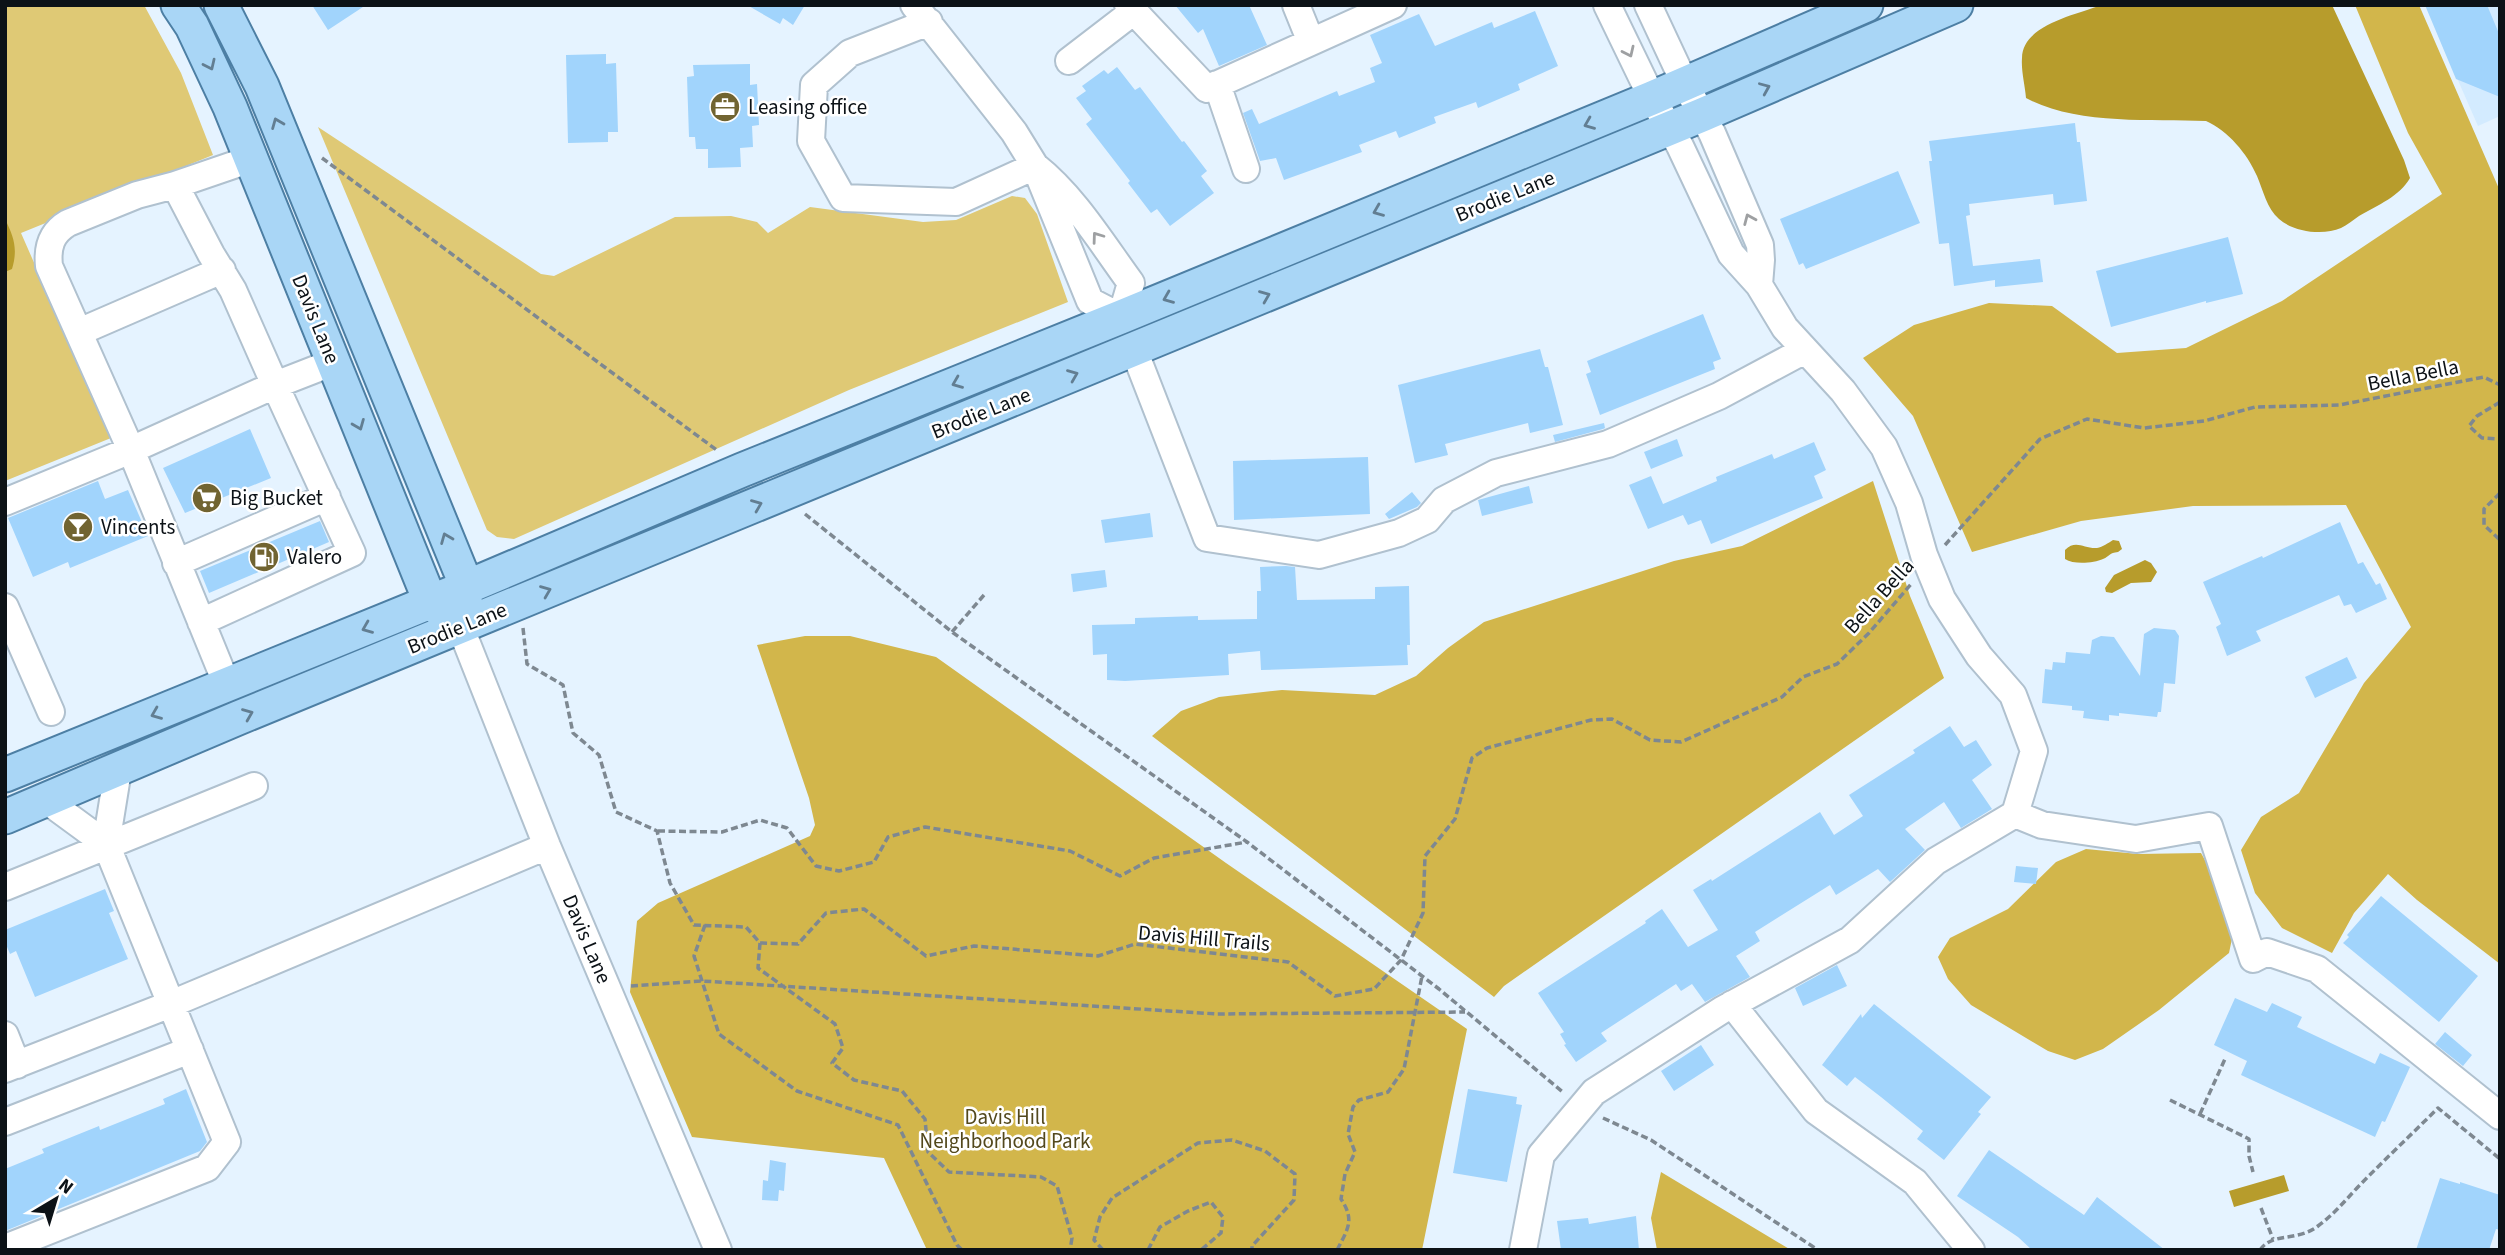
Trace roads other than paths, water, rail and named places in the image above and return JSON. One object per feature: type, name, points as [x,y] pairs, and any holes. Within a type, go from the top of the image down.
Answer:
[{"type":"main road","name":"Davis Lane","points":[[178,5],[192,26],[230,107],[430,601],[460,626]]},
{"type":"main road","name":"Davis Lane","points":[[221,5],[262,86],[467,587]]},
{"type":"main road","name":"Brodie Lane","points":[[8,766],[228,685],[742,470],[1652,98],[1866,5]]},
{"type":"main road","name":"Brodie Lane","points":[[5,817],[460,626],[1702,115],[1956,5]]},
{"type":"main road","points":[[251,159],[259,159],[282,177],[322,275],[363,335]]},
{"type":"main road","points":[[1121,317],[1134,350]]},
{"type":"main road","points":[[460,626],[467,587]]},
{"type":"street","points":[[1296,5],[1311,42]]},
{"type":"street","points":[[1069,61],[1131,8],[1207,89],[1393,5]]},
{"type":"street","points":[[1523,1250],[1541,1155],[1594,1092],[1732,1004],[1850,940],[1936,861],[2015,814],[2034,751],[2013,695],[1979,656],[1942,599],[1928,565],[1909,503],[1884,447],[1843,391],[1785,328],[1759,285],[1731,254],[1607,5]]},
{"type":"street","points":[[1648,5],[1702,115],[1760,245],[1759,285]]},
{"type":"street","points":[[1035,166],[956,202],[843,198],[811,141],[814,85],[850,53],[921,14],[1014,132],[1035,166],[1090,301],[1121,317],[1131,283],[1073,203],[1035,166]]},
{"type":"street","points":[[1217,85],[1246,169]]},
{"type":"street","points":[[228,685],[131,450],[50,266],[48,253],[51,240],[58,229],[137,195],[251,159]]},
{"type":"street","points":[[175,185],[222,270],[352,553],[201,622]]},
{"type":"street","points":[[79,332],[222,270]]},
{"type":"street","points":[[1134,350],[1207,538],[1319,555],[1399,533],[1427,520],[1444,500],[1496,473],[1608,444],[1719,396],[1805,350]]},
{"type":"street","points":[[7,497],[131,450],[275,385],[334,362]]},
{"type":"street","points":[[176,562],[327,497]]},
{"type":"street","points":[[5,607],[51,712]]},
{"type":"street","name":"Davis Lane","points":[[460,626],[547,846],[718,1250]]},
{"type":"street","points":[[5,1248],[207,1168],[228,1142],[106,844],[118,770]]},
{"type":"street","points":[[5,887],[254,786]]},
{"type":"street","points":[[46,800],[106,844]]},
{"type":"street","points":[[2015,814],[2042,825],[2136,839],[2209,826],[2253,959],[2267,952],[2317,969],[2500,1116]]},
{"type":"street","points":[[5,1035],[11,1067],[171,1004],[547,846]]},
{"type":"street","points":[[1732,1004],[1816,1111],[1915,1182],[1971,1250]]},
{"type":"street","points":[[5,1122],[190,1050]]},
{"type":"place","name":"Leasing office","points":[[725,107]]},
{"type":"place","name":"Big Bucket","points":[[207,498]]},
{"type":"place","name":"Vincents","points":[[78,527]]},
{"type":"place","name":"Valero","points":[[264,557]]},
{"type":"park label","name":"Davis Hill Neighborhood Park","points":[[1005,1129]]}]
